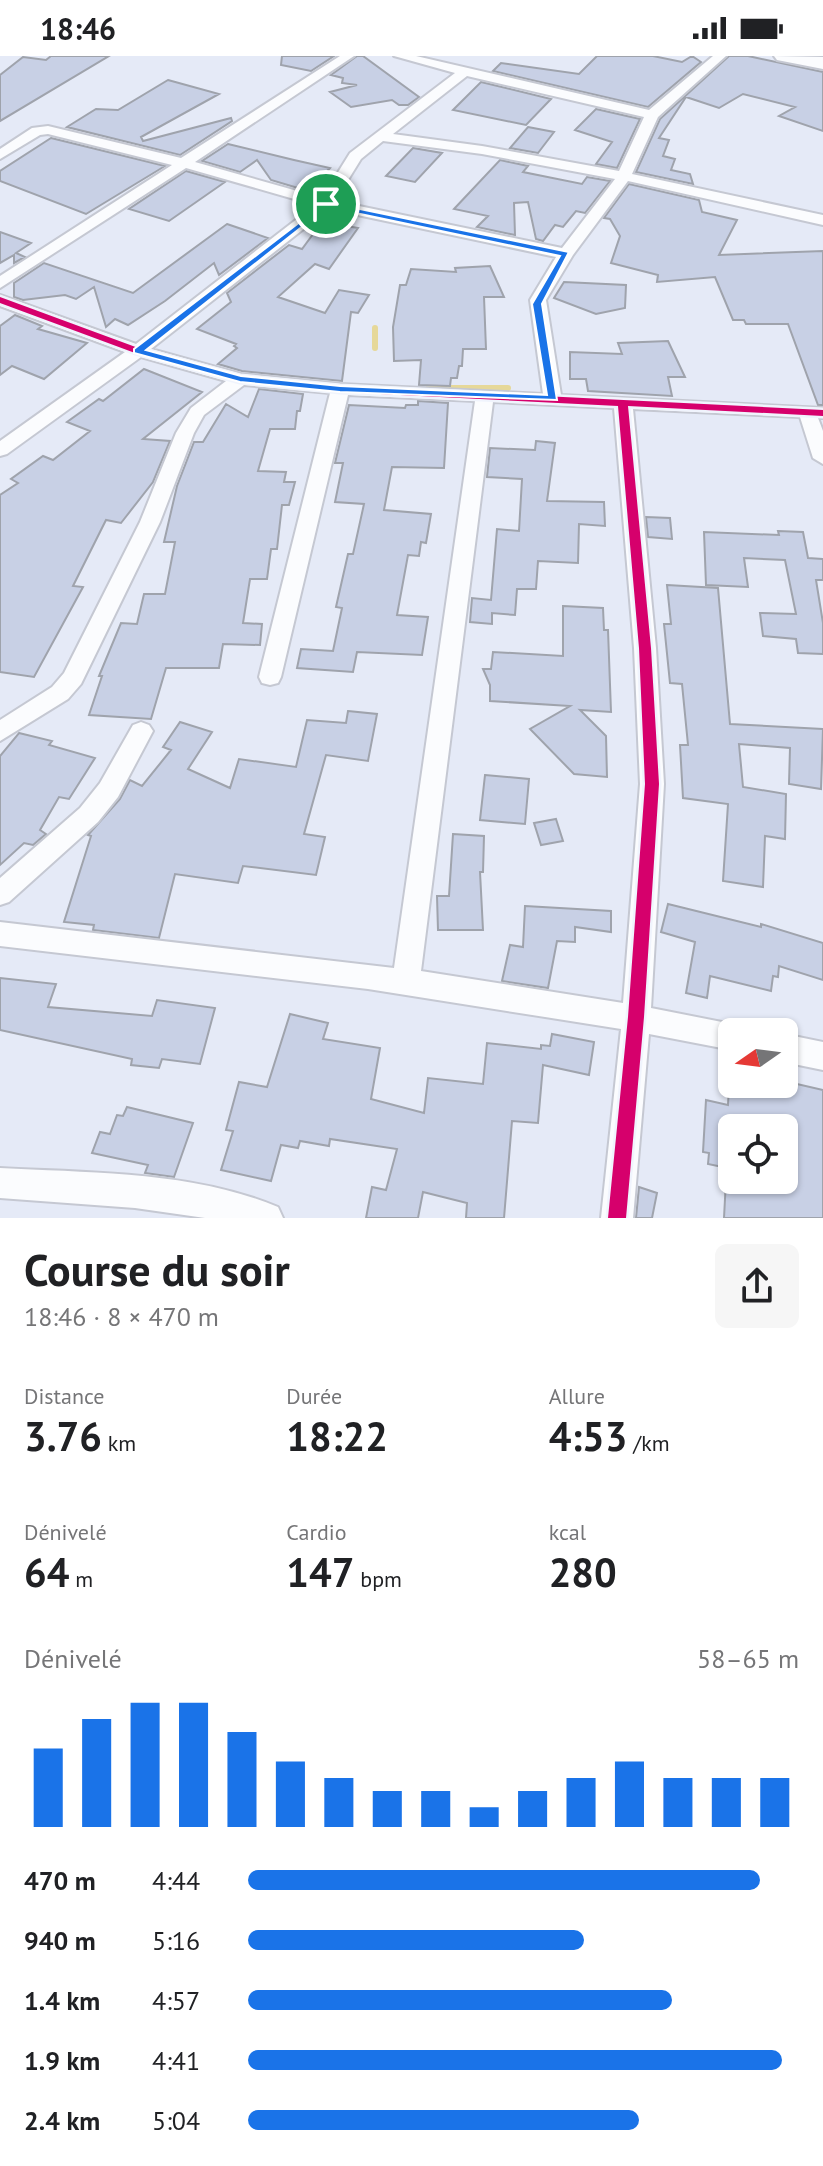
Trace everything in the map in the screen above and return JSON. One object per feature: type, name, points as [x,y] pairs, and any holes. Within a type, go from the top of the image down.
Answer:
[{"type":"main road","points":[[784,56],[823,63]]},
{"type":"street","points":[[0,283],[348,56]]},
{"type":"street","points":[[400,56],[652,115]]},
{"type":"street","points":[[553,398],[537,304],[566,254],[624,176],[652,115],[720,56]]},
{"type":"street","points":[[0,450],[138,351],[326,204],[349,163],[379,136],[464,72]]},
{"type":"street","points":[[1,153],[37,131],[48,130],[183,163],[326,204],[566,254]]},
{"type":"street","points":[[379,136],[624,176],[823,220]]},
{"type":"street","points":[[0,300],[138,351],[240,379],[340,389],[815,412],[823,458]]},
{"type":"street","points":[[0,732],[60,693],[73,678],[150,522],[185,433],[197,412],[240,379]]},
{"type":"street","points":[[270,677],[340,389]]},
{"type":"street","points":[[406,982],[485,396]]},
{"type":"street","points":[[617,1218],[636,1017],[652,784],[645,648],[623,402]]},
{"type":"street","points":[[0,894],[89,815],[109,790],[141,731]]},
{"type":"street","points":[[0,934],[406,982],[636,1017],[718,1034]]},
{"type":"street","points":[[798,1051],[823,1056]]},
{"type":"street","points":[[0,1183],[176,1195],[267,1218]]},
{"type":"building","points":[[51,56],[109,56],[0,121],[0,75],[23,57],[46,60]]},
{"type":"building","points":[[282,56],[334,56],[311,71],[281,65]]},
{"type":"building","points":[[357,56],[363,56],[419,97],[408,105],[399,105],[392,100],[351,107],[330,92],[357,85],[342,83],[343,78],[331,75]]},
{"type":"building","points":[[597,56],[653,56],[682,62],[692,56],[701,62],[648,107],[493,71],[501,63],[579,74]]},
{"type":"building","points":[[729,56],[748,56],[823,72],[823,131],[779,116],[795,107],[743,94],[719,108],[686,97],[659,138],[669,140],[663,156],[675,159],[671,170],[690,174],[693,184],[636,172],[660,119]]},
{"type":"building","points":[[168,80],[219,94],[141,137],[143,141],[231,118],[232,121],[180,155],[67,127],[96,109],[118,110]]},
{"type":"building","points":[[481,82],[551,99],[526,125],[453,110]]},
{"type":"building","points":[[596,109],[640,119],[617,168],[596,164],[612,142],[575,130]]},
{"type":"building","points":[[528,127],[554,132],[538,153],[510,148]]},
{"type":"building","points":[[51,138],[165,166],[86,214],[0,181],[0,171]]},
{"type":"building","points":[[228,144],[330,168],[308,191],[271,180],[257,160],[240,172],[202,161]]},
{"type":"building","points":[[413,148],[442,153],[415,182],[386,176]]},
{"type":"building","points":[[500,160],[528,166],[523,172],[582,184],[587,177],[610,181],[585,213],[576,211],[563,227],[555,225],[543,241],[536,239],[528,202],[514,203],[515,235],[477,227],[488,216],[454,209]]},
{"type":"building","points":[[186,171],[225,182],[169,221],[129,209]]},
{"type":"building","points":[[629,184],[699,200],[702,212],[737,220],[719,255],[823,251],[823,405],[818,405],[788,324],[746,324],[744,320],[733,320],[715,277],[657,282],[658,275],[611,263],[620,236],[610,219],[604,218]]},
{"type":"building","points":[[322,222],[358,228],[329,269],[315,264],[278,297],[325,313],[339,290],[369,295],[358,313],[351,312],[342,381],[242,371],[218,364],[237,348],[234,346],[236,344],[197,329],[231,302],[227,293],[289,245],[302,249]]},
{"type":"building","points":[[227,224],[268,238],[219,275],[214,263],[128,325],[115,319],[106,327],[94,287],[76,299],[65,295],[23,300],[14,297],[14,283],[44,263],[133,293]]},
{"type":"building","points":[[0,232],[31,243],[16,253],[25,257],[14,263],[14,255],[0,263]]},
{"type":"building","points":[[490,266],[504,297],[484,297],[486,349],[463,349],[462,366],[459,366],[457,378],[451,378],[450,386],[419,385],[421,360],[394,361],[393,327],[400,285],[406,285],[411,269],[456,272],[455,268]]},
{"type":"building","points":[[564,282],[626,285],[625,308],[596,314],[554,298]]},
{"type":"building","points":[[15,315],[42,326],[38,329],[87,343],[44,379],[12,366],[0,375],[0,326]]},
{"type":"building","points":[[668,341],[685,377],[668,377],[672,396],[588,391],[586,379],[570,379],[570,352],[622,354],[618,343]]},
{"type":"building","points":[[144,369],[202,392],[143,439],[170,441],[153,482],[121,523],[106,520],[73,586],[83,587],[34,677],[0,672],[0,495],[18,483],[11,479],[43,456],[53,460],[90,431],[67,422],[99,399],[103,401]]},
{"type":"building","points":[[259,389],[303,394],[295,429],[270,429],[258,471],[286,472],[284,482],[295,482],[289,505],[282,505],[277,549],[271,549],[267,579],[250,579],[243,623],[262,624],[260,645],[223,644],[219,668],[166,668],[151,719],[89,715],[102,676],[99,676],[121,623],[137,624],[144,594],[165,594],[175,542],[164,542],[177,486],[194,442],[203,442],[226,404],[248,417]]},
{"type":"building","points":[[418,401],[448,403],[444,468],[392,467],[384,510],[431,514],[426,543],[421,542],[419,556],[408,555],[397,615],[428,617],[422,655],[357,652],[353,672],[297,668],[301,649],[333,651],[342,608],[336,607],[348,554],[353,554],[364,504],[335,502],[343,463],[335,463],[349,405],[405,408],[406,405],[418,405]]},
{"type":"building","points":[[536,441],[555,443],[547,501],[604,502],[605,526],[579,524],[578,563],[538,561],[536,589],[517,589],[515,615],[492,613],[492,624],[470,622],[472,598],[491,600],[497,529],[519,531],[522,479],[487,477],[490,448],[535,450]]},
{"type":"building","points":[[646,517],[670,518],[672,539],[648,537]]},
{"type":"building","points":[[778,531],[803,532],[808,558],[823,559],[823,580],[816,580],[823,623],[823,654],[798,653],[796,639],[763,636],[760,613],[796,614],[785,560],[744,558],[748,587],[706,585],[704,532],[779,535]]},
{"type":"building","points":[[667,585],[718,588],[730,724],[823,729],[821,789],[789,784],[790,748],[739,744],[743,787],[786,794],[785,839],[765,836],[763,887],[723,881],[728,804],[683,798],[680,745],[688,745],[682,684],[670,683],[664,624],[671,624]]},
{"type":"building","points":[[563,606],[603,608],[604,630],[608,630],[611,712],[580,710],[606,736],[607,777],[574,774],[530,729],[570,706],[490,701],[490,685],[483,669],[491,669],[493,652],[563,656]]},
{"type":"building","points":[[348,711],[377,714],[368,761],[326,755],[304,834],[325,837],[316,875],[243,866],[238,883],[175,874],[159,938],[93,930],[94,925],[64,922],[91,836],[88,835],[120,799],[130,780],[142,786],[171,750],[163,747],[180,722],[212,732],[188,769],[230,788],[239,759],[296,767],[307,720],[346,723]]},
{"type":"building","points":[[19,733],[52,741],[49,745],[95,758],[69,799],[59,797],[40,830],[46,834],[33,845],[24,843],[0,865],[0,756]]},
{"type":"building","points":[[485,775],[529,779],[525,824],[480,820]]},
{"type":"building","points":[[556,819],[563,841],[541,845],[534,823]]},
{"type":"building","points":[[453,834],[484,836],[483,872],[480,872],[483,930],[438,930],[437,896],[449,896]]},
{"type":"building","points":[[668,904],[761,927],[761,924],[823,943],[823,980],[779,966],[778,977],[773,976],[771,991],[710,976],[707,998],[686,993],[695,942],[661,932]]},
{"type":"building","points":[[525,906],[611,911],[611,932],[575,927],[575,942],[557,941],[548,988],[502,981],[510,945],[523,947]]},
{"type":"building","points":[[0,978],[56,984],[48,1007],[152,1016],[157,1000],[215,1008],[200,1064],[162,1059],[159,1068],[131,1065],[132,1059],[0,1030]]},
{"type":"building","points":[[290,1014],[328,1023],[323,1039],[380,1048],[371,1099],[424,1113],[428,1078],[483,1084],[487,1043],[541,1049],[541,1045],[550,1046],[552,1034],[594,1042],[589,1075],[543,1065],[538,1123],[512,1121],[504,1218],[466,1218],[467,1203],[423,1192],[418,1218],[366,1218],[372,1187],[386,1190],[397,1149],[330,1139],[329,1146],[300,1141],[298,1148],[281,1145],[271,1181],[221,1170],[233,1131],[226,1130],[239,1082],[267,1087]]},
{"type":"building","points":[[798,1084],[823,1090],[823,1218],[724,1218],[725,1194],[798,1194],[798,1114],[718,1114],[718,1166],[708,1164],[709,1153],[703,1152],[706,1100],[728,1105],[728,1098],[798,1098]]},
{"type":"building","points":[[127,1107],[193,1123],[174,1177],[145,1173],[148,1165],[92,1153],[100,1132],[110,1134],[117,1115],[123,1116]]},
{"type":"building","points":[[639,1187],[657,1193],[652,1218],[636,1218]]},
{"type":"waterway","points":[[375,328],[375,348]]},
{"type":"waterway","points":[[429,387],[445,388]]},
{"type":"waterway","points":[[451,388],[508,388]]},
{"type":"cycle path","points":[[0,300],[138,351],[240,379],[340,389],[823,413]]},
{"type":"cycle path","points":[[617,1218],[636,1017],[652,784],[645,648],[623,402]]},
{"type":"route","points":[[326,204],[566,254],[537,304],[553,398],[340,389],[240,379],[138,351],[326,204]]}]
